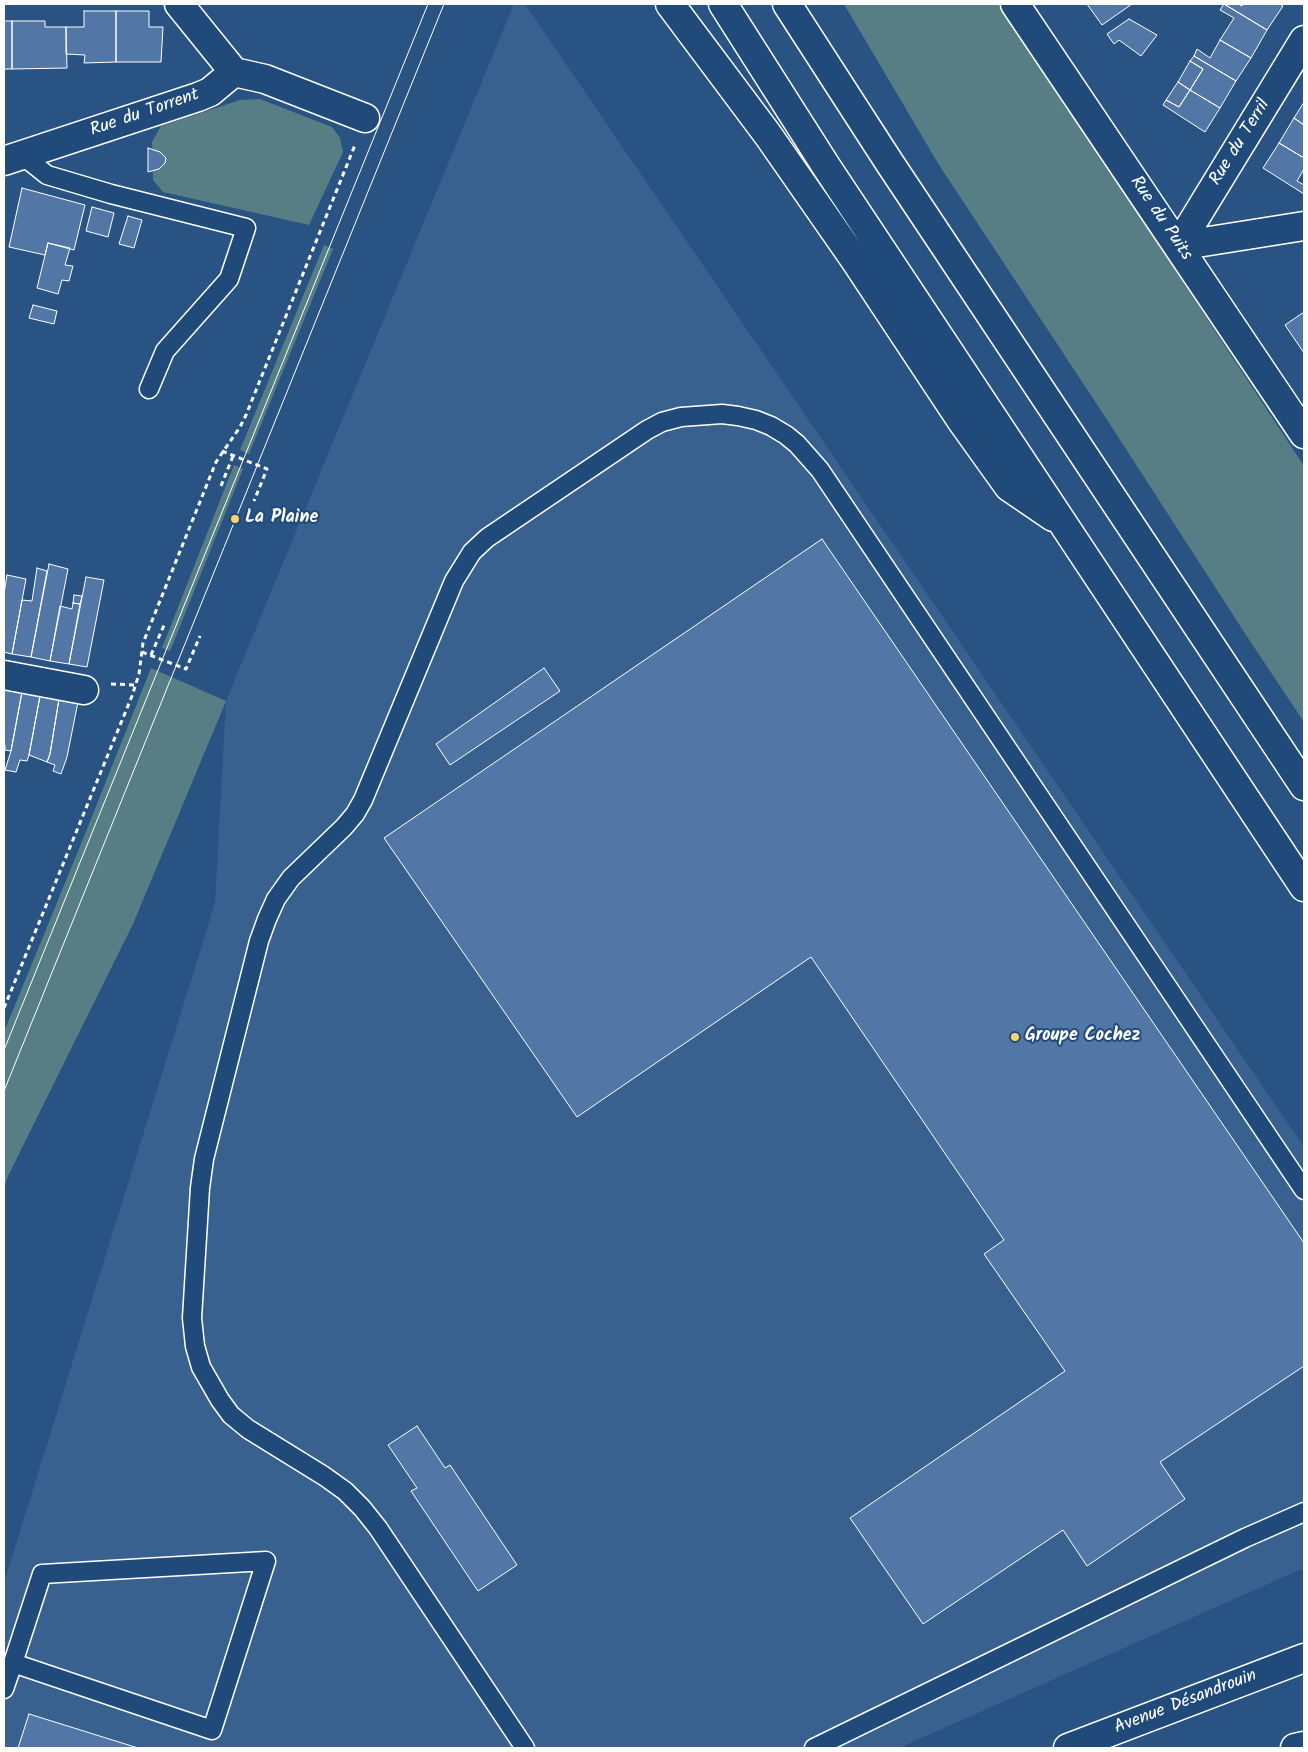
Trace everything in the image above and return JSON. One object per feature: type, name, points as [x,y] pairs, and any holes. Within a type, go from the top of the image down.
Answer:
[{"type":"main road","points":[[179,4],[234,72],[265,79],[365,118]]},
{"type":"main road","points":[[670,4],[768,135],[828,221],[960,420],[1009,487],[1064,524]]},
{"type":"main road","points":[[723,4],[826,166],[1304,887]]},
{"type":"main road","points":[[787,4],[889,162],[1304,786]]},
{"type":"main road","name":"Rue du Puits","points":[[1015,4],[1178,246],[1302,425]]},
{"type":"main road","name":"Rue du Terril","points":[[1178,246],[1304,40]]},
{"type":"main road","name":"Rue du Torrent","points":[[13,158],[198,97],[210,92],[234,72]]},
{"type":"main road","points":[[1178,246],[1304,226]]},
{"type":"main road","points":[[4,675],[84,690]]},
{"type":"main road","name":"Avenue Désandrouin","points":[[1068,1748],[1304,1658]]},
{"type":"main road","points":[[1295,1748],[1304,1746]]},
{"type":"lane","points":[[13,158],[47,175],[111,194],[246,228],[229,279],[165,351],[149,389]]},
{"type":"lane","points":[[525,1748],[378,1528],[362,1508],[345,1491],[324,1476],[248,1430],[225,1408],[200,1367],[195,1346],[192,1318],[200,1188],[204,1159],[259,941],[267,919],[276,899],[291,878],[355,814],[363,800],[454,581],[472,552],[487,538],[647,430],[662,422],[681,417],[722,414],[756,420],[786,435],[810,457],[820,470],[1304,1190]]},
{"type":"lane","points":[[814,1748],[1245,1538],[1304,1512]]},
{"type":"lane","points":[[4,1689],[42,1574],[266,1561],[212,1730],[13,1663]]},
{"type":"path","points":[[4,1008],[132,696],[139,674],[143,643],[216,462],[240,428],[246,415],[365,118]]},
{"type":"path","points":[[222,451],[267,469],[254,501]]},
{"type":"path","points":[[221,486],[233,456]]},
{"type":"path","points":[[152,656],[165,623]]},
{"type":"path","points":[[142,652],[186,669],[200,636]]},
{"type":"shaded area","points":[[514,4],[525,4],[1304,1147],[1304,1568],[899,1748],[4,1748],[4,1583],[215,903],[226,701]]},
{"type":"green space","points":[[844,4],[1000,4],[1304,466],[1304,722],[939,165]]},
{"type":"green space","points":[[260,99],[332,127],[340,138],[343,152],[309,225],[163,192],[153,180],[152,142],[161,126],[240,100]]},
{"type":"green space","points":[[324,245],[333,249],[249,454],[240,450]]},
{"type":"green space","points":[[234,465],[243,469],[170,651],[162,648]]},
{"type":"green space","points":[[151,668],[226,701],[133,924],[4,1187],[4,1032]]},
{"type":"building","points":[[1087,4],[1132,4],[1102,25]]},
{"type":"building","points":[[1224,4],[1238,4],[1242,6],[1243,4],[1280,4],[1283,6],[1267,30]]},
{"type":"building","points":[[1224,4],[1267,30],[1251,58],[1220,40],[1234,18],[1220,10]]},
{"type":"building","points":[[84,11],[116,11],[116,62],[84,63],[85,55],[66,54],[66,27],[84,27]]},
{"type":"building","points":[[116,11],[149,11],[149,27],[163,27],[161,62],[116,62]]},
{"type":"building","points":[[1129,19],[1157,35],[1141,56],[1119,40],[1114,44],[1107,34]]},
{"type":"building","points":[[4,21],[12,21],[12,69],[4,69]]},
{"type":"building","points":[[12,21],[45,21],[45,27],[66,27],[67,68],[12,69]]},
{"type":"building","points":[[1220,40],[1251,58],[1236,81],[1194,56],[1197,49],[1210,58]]},
{"type":"building","points":[[1194,56],[1236,81],[1220,108],[1190,90],[1203,69],[1190,61]]},
{"type":"building","points":[[1190,61],[1203,69],[1190,90],[1178,82]]},
{"type":"building","points":[[1178,82],[1190,90],[1179,107],[1166,100]]},
{"type":"building","points":[[1190,90],[1220,108],[1205,132],[1163,105],[1166,100],[1179,107]]},
{"type":"building","points":[[1304,102],[1304,125],[1294,118]]},
{"type":"building","points":[[1294,118],[1304,125],[1304,158],[1279,143]]},
{"type":"building","points":[[1279,143],[1304,158],[1304,169],[1297,181],[1304,185],[1304,194],[1263,168]]},
{"type":"building","points":[[148,148],[160,152],[166,158],[165,163],[159,169],[148,172]]},
{"type":"building","points":[[22,188],[85,205],[74,250],[48,243],[45,255],[9,247]]},
{"type":"building","points":[[92,207],[114,213],[108,237],[86,231]]},
{"type":"building","points":[[128,216],[142,220],[134,248],[119,244]]},
{"type":"building","points":[[48,243],[70,248],[65,265],[73,266],[69,281],[62,280],[58,294],[37,288]]},
{"type":"building","points":[[33,305],[57,311],[54,324],[29,318]]},
{"type":"building","points":[[1304,312],[1304,353],[1285,325]]},
{"type":"building","name":"Groupe Cochez","points":[[822,539],[1304,1243],[1304,1366],[1160,1462],[1185,1499],[1087,1566],[1063,1530],[923,1624],[850,1518],[1065,1371],[984,1254],[1004,1240],[811,957],[577,1117],[384,838]]},
{"type":"building","points":[[49,564],[68,569],[50,661],[31,657]]},
{"type":"building","points":[[37,568],[47,571],[31,657],[12,654],[22,600],[32,601]]},
{"type":"building","points":[[7,575],[26,579],[12,654],[4,652],[4,593]]},
{"type":"building","points":[[86,577],[104,580],[87,667],[69,664]]},
{"type":"building","points":[[74,595],[82,596],[80,604],[73,603]]},
{"type":"building","points":[[73,603],[80,604],[69,664],[50,661],[60,606],[72,609]]},
{"type":"building","points":[[544,668],[560,691],[450,765],[436,744]]},
{"type":"building","points":[[4,689],[22,692],[11,751],[5,750],[4,744]]},
{"type":"building","points":[[22,692],[40,696],[29,755],[27,761],[20,760],[16,772],[5,770],[11,751]]},
{"type":"building","points":[[40,696],[59,699],[47,762],[29,755]]},
{"type":"building","points":[[59,699],[78,702],[67,757],[61,774],[53,771],[55,765],[47,762]]},
{"type":"building","points":[[417,1426],[445,1468],[450,1465],[517,1565],[478,1591],[411,1491],[417,1488],[388,1445]]},
{"type":"building","points":[[29,1714],[138,1748],[18,1748]]},
{"type":"tram line","points":[[4,1050],[428,4]]},
{"type":"tram line","points":[[4,1091],[444,4]]},
{"type":"place","name":"La Plaine","points":[[235,519]]},
{"type":"place","name":"Groupe Cochez","points":[[1015,1037]]}]
